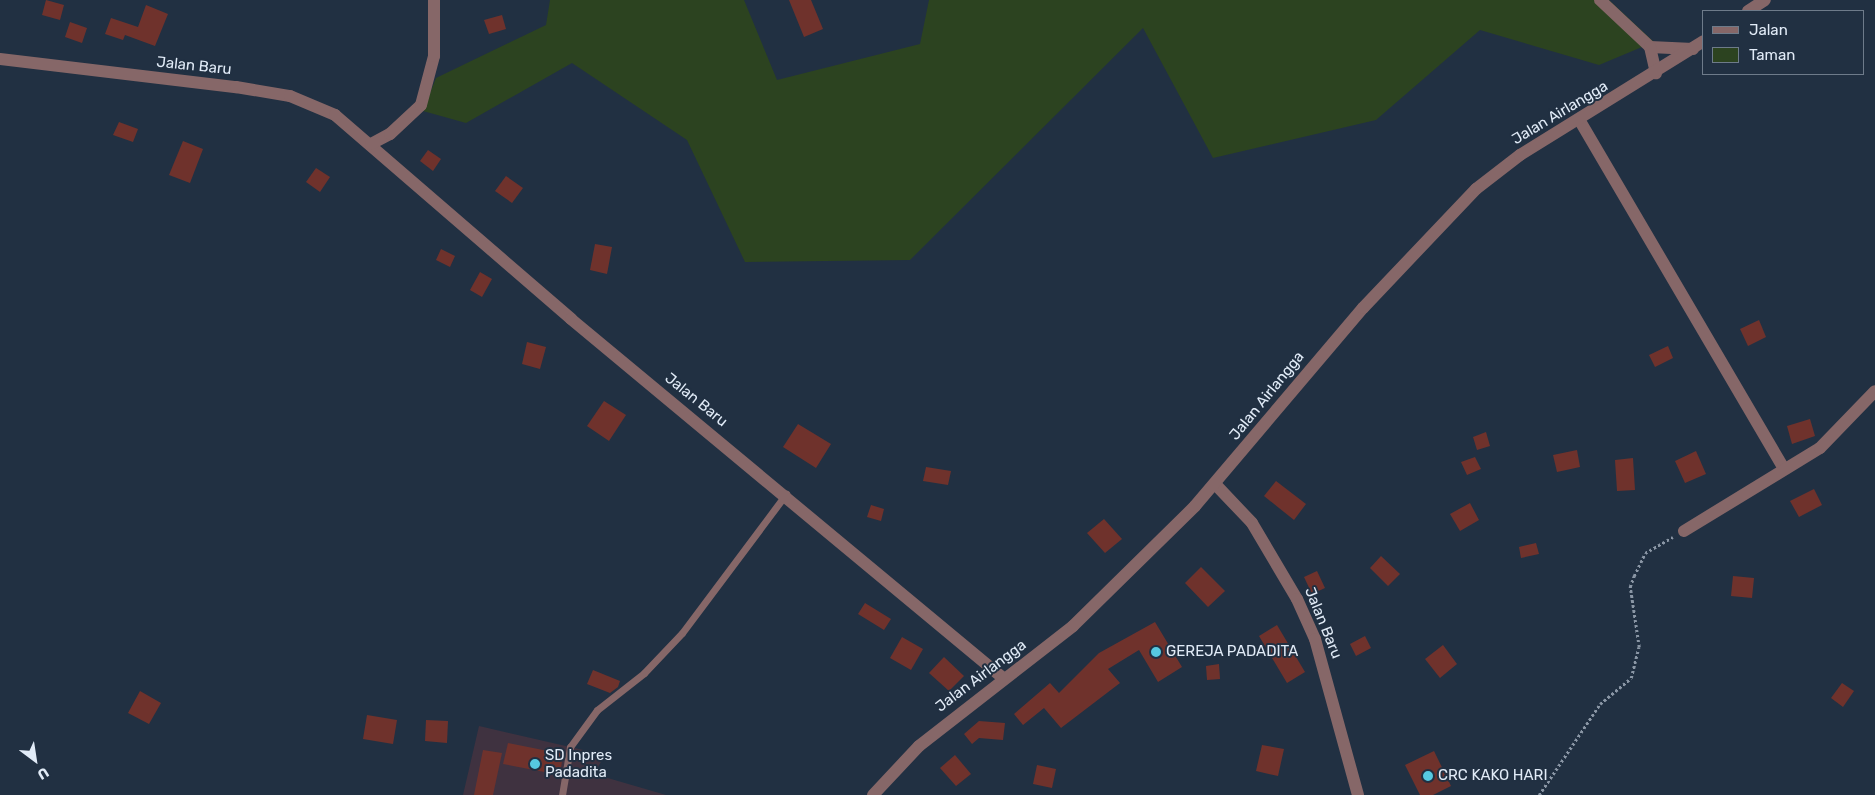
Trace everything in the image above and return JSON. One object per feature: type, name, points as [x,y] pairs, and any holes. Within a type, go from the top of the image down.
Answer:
[{"type":"street","points":[[371,144],[390,134],[421,105],[434,56],[434,0]]},
{"type":"street","points":[[1600,0],[1650,47],[1656,73]]},
{"type":"street","points":[[1750,10],[1765,0]]},
{"type":"street","name":"Jalan Airlangga","points":[[873,795],[918,746],[1087,612],[1216,485],[1338,336],[1476,188],[1520,155],[1580,121],[1702,43]]},
{"type":"street","points":[[1650,47],[1692,49]]},
{"type":"street","name":"Jalan Baru","points":[[0,59],[290,96],[335,115],[371,144],[571,319],[786,493],[1003,678]]},
{"type":"street","points":[[1580,121],[1784,469]]},
{"type":"street","points":[[1684,531],[1835,435],[1875,391]]},
{"type":"street","name":"Jalan Baru","points":[[1216,485],[1252,522],[1298,599],[1315,639],[1358,795]]},
{"type":"lane","points":[[562,795],[570,747],[597,710],[644,673],[682,633],[786,493]]},
{"type":"path","points":[[1539,795],[1600,704],[1631,678],[1638,663],[1630,587],[1639,560],[1684,531]]},
{"type":"shaded area","name":"SD Inpres Padadita","points":[[479,726],[605,755],[594,774],[666,795],[463,795]]},
{"type":"green space","points":[[550,0],[744,0],[777,80],[920,44],[929,0],[1609,0],[1654,42],[1599,65],[1480,30],[1376,120],[1213,158],[1143,28],[910,260],[745,262],[687,140],[572,63],[466,123],[423,111],[436,78],[546,25]]},
{"type":"building","points":[[46,0],[64,5],[60,20],[42,15]]},
{"type":"building","points":[[789,0],[811,0],[823,29],[804,37]]},
{"type":"building","points":[[146,5],[168,14],[155,46],[125,35],[123,40],[105,34],[111,18],[138,27]]},
{"type":"building","points":[[502,15],[506,29],[489,34],[484,20]]},
{"type":"building","points":[[70,22],[87,28],[82,43],[65,37]]},
{"type":"building","points":[[119,122],[138,129],[133,142],[113,135]]},
{"type":"building","points":[[183,141],[203,149],[190,183],[169,175]]},
{"type":"building","points":[[428,150],[441,159],[433,171],[420,161]]},
{"type":"building","points":[[316,168],[330,177],[320,192],[306,182]]},
{"type":"building","points":[[506,176],[523,188],[512,203],[495,191]]},
{"type":"building","points":[[595,244],[612,247],[607,274],[590,270]]},
{"type":"building","points":[[441,249],[455,256],[450,267],[436,260]]},
{"type":"building","points":[[480,272],[492,279],[482,297],[470,290]]},
{"type":"building","points":[[1759,320],[1766,337],[1748,346],[1740,329]]},
{"type":"building","points":[[527,342],[546,347],[540,369],[522,364]]},
{"type":"building","points":[[1668,346],[1673,358],[1655,367],[1649,355]]},
{"type":"building","points":[[604,401],[626,415],[609,441],[587,426]]},
{"type":"building","points":[[1810,419],[1815,436],[1792,444],[1787,426]]},
{"type":"building","points":[[798,424],[831,444],[816,468],[783,447]]},
{"type":"building","points":[[1486,432],[1490,446],[1477,450],[1473,437]]},
{"type":"building","points":[[1577,450],[1580,467],[1557,472],[1553,455]]},
{"type":"building","points":[[1696,451],[1706,474],[1685,483],[1675,461]]},
{"type":"building","points":[[1475,457],[1481,469],[1467,475],[1461,462]]},
{"type":"building","points":[[1633,458],[1635,490],[1617,491],[1615,460]]},
{"type":"building","points":[[926,467],[951,471],[948,485],[923,481]]},
{"type":"building","points":[[1276,481],[1306,504],[1294,520],[1264,496]]},
{"type":"building","points":[[1814,489],[1822,505],[1799,517],[1790,501]]},
{"type":"building","points":[[1470,503],[1479,520],[1460,531],[1450,514]]},
{"type":"building","points":[[871,505],[884,509],[881,521],[867,517]]},
{"type":"building","points":[[1104,519],[1122,539],[1105,553],[1087,533]]},
{"type":"building","points":[[1536,543],[1539,554],[1521,558],[1519,547]]},
{"type":"building","points":[[1381,556],[1400,574],[1388,586],[1370,568]]},
{"type":"building","points":[[1201,567],[1225,591],[1208,607],[1185,583]]},
{"type":"building","points":[[1317,571],[1325,588],[1312,594],[1304,577]]},
{"type":"building","points":[[1733,576],[1754,578],[1752,598],[1731,596]]},
{"type":"building","points":[[865,603],[891,619],[884,630],[858,614]]},
{"type":"building","points":[[1155,622],[1182,667],[1158,682],[1139,650],[1108,669],[1120,683],[1061,728],[1044,708],[1023,725],[1014,714],[1050,683],[1059,693],[1099,653]]},
{"type":"building","points":[[1277,625],[1305,672],[1287,683],[1259,636]]},
{"type":"building","points":[[1365,636],[1371,648],[1356,656],[1350,644]]},
{"type":"building","points":[[902,637],[923,649],[911,670],[890,658]]},
{"type":"building","points":[[1443,645],[1457,664],[1440,678],[1425,659]]},
{"type":"building","points":[[944,657],[964,676],[949,691],[929,673]]},
{"type":"building","points":[[1219,664],[1220,679],[1207,680],[1206,666]]},
{"type":"building","points":[[593,670],[620,681],[618,687],[610,693],[587,684]]},
{"type":"building","points":[[1842,683],[1854,691],[1843,707],[1831,698]]},
{"type":"building","points":[[140,691],[161,703],[149,724],[128,713]]},
{"type":"building","points":[[367,715],[397,720],[393,744],[363,739]]},
{"type":"building","points":[[426,720],[448,721],[447,743],[425,741]]},
{"type":"building","points":[[979,721],[1005,723],[1003,740],[979,738],[972,744],[964,734]]},
{"type":"building","points":[[508,743],[563,754],[560,775],[503,764]]},
{"type":"building","points":[[1262,745],[1284,749],[1278,776],[1256,771]]},
{"type":"building","points":[[483,750],[502,753],[493,795],[474,795]]},
{"type":"building","name":"CRC KAKO HARI","points":[[1434,751],[1451,786],[1433,795],[1420,795],[1405,765]]},
{"type":"building","points":[[955,755],[971,774],[956,786],[940,768]]},
{"type":"building","points":[[1037,765],[1056,769],[1052,788],[1033,784]]},
{"type":"place","name":"GEREJA PADADITA","points":[[1156,652]]},
{"type":"place","name":"SD Inpres Padadita","points":[[535,764]]},
{"type":"place","name":"CRC KAKO HARI","points":[[1428,776]]}]
